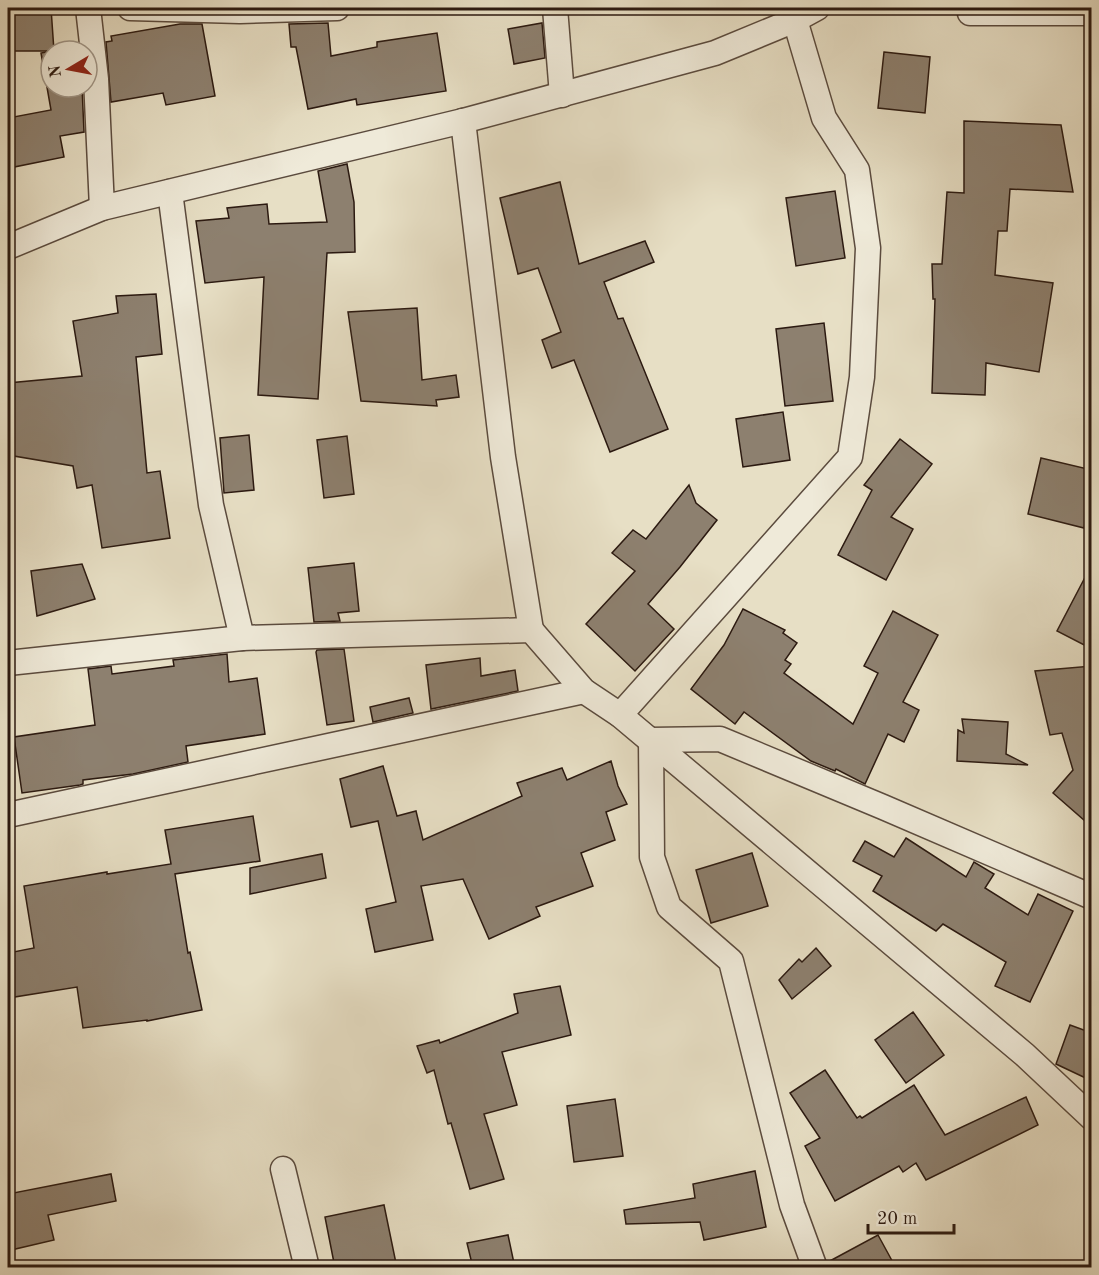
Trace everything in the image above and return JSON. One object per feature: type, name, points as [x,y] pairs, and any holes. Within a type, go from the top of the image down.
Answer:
[{"type":"street","points":[[88,8],[96,79],[102,208]]},
{"type":"street","points":[[130,8],[240,11],[337,8]]},
{"type":"street","points":[[555,8],[562,95]]},
{"type":"street","points":[[8,247],[102,208],[463,121],[715,53],[795,20],[817,8]]},
{"type":"street","points":[[970,13],[1092,13]]},
{"type":"street","points":[[620,715],[850,457],[862,377],[868,248],[856,170],[824,118],[795,20]]},
{"type":"street","points":[[463,121],[503,457],[531,630],[584,691],[620,715],[651,740],[1025,1055],[1092,1118]]},
{"type":"street","points":[[170,192],[211,505],[242,638]]},
{"type":"street","points":[[8,663],[242,638],[531,630]]},
{"type":"street","points":[[8,815],[584,691]]},
{"type":"street","points":[[651,740],[720,739],[1092,897]]},
{"type":"street","points":[[651,740],[652,857],[669,907],[730,962],[792,1205],[815,1268]]},
{"type":"street","points":[[283,1169],[307,1268]]},
{"type":"building","points":[[8,8],[51,8],[53,39],[39,39],[39,51],[8,51]]},
{"type":"building","points":[[328,23],[331,56],[377,47],[377,42],[437,33],[446,91],[357,105],[356,99],[308,109],[296,47],[291,47],[289,24]]},
{"type":"building","points":[[542,23],[545,58],[514,64],[508,29]]},
{"type":"building","points":[[180,24],[202,24],[215,96],[166,105],[163,93],[111,102],[106,42],[112,41],[111,36]]},
{"type":"building","points":[[884,52],[930,57],[925,113],[878,108]]},
{"type":"building","points":[[49,99],[83,99],[84,132],[60,136],[64,157],[14,167],[8,134],[8,118],[51,110]]},
{"type":"building","points":[[964,121],[1061,125],[1073,192],[1010,189],[1007,231],[998,231],[995,275],[1053,283],[1039,372],[986,363],[985,395],[932,393],[935,299],[933,299],[932,264],[942,264],[947,192],[964,193]]},
{"type":"building","points":[[347,164],[354,202],[355,252],[327,253],[318,399],[258,395],[264,277],[205,283],[196,221],[229,218],[227,208],[267,204],[269,224],[327,222],[318,171]]},
{"type":"building","points":[[560,182],[579,264],[645,241],[654,262],[604,282],[618,319],[623,318],[668,429],[610,452],[574,360],[552,368],[542,340],[561,332],[538,268],[518,274],[500,198]]},
{"type":"building","points":[[835,191],[845,258],[796,266],[786,198]]},
{"type":"building","points":[[156,294],[162,354],[136,357],[147,473],[160,471],[170,538],[102,548],[92,485],[77,488],[73,466],[8,455],[8,383],[82,376],[73,321],[118,313],[116,296]]},
{"type":"building","points":[[417,308],[422,380],[456,375],[459,397],[436,400],[437,406],[361,401],[348,312]]},
{"type":"building","points":[[824,323],[833,401],[785,406],[776,329]]},
{"type":"building","points":[[783,412],[790,460],[743,467],[736,419]]},
{"type":"building","points":[[249,435],[254,490],[224,493],[220,438]]},
{"type":"building","points":[[347,436],[354,494],[324,498],[317,440]]},
{"type":"building","points":[[900,439],[932,464],[891,517],[913,529],[886,580],[838,555],[872,490],[864,485]]},
{"type":"building","points":[[1041,458],[1092,470],[1092,497],[1084,528],[1028,514]]},
{"type":"building","points":[[689,485],[696,503],[717,520],[648,604],[674,629],[635,671],[586,624],[635,571],[612,553],[633,530],[646,539]]},
{"type":"building","points":[[354,563],[359,611],[338,613],[340,621],[314,622],[308,568]]},
{"type":"building","points":[[82,564],[95,599],[37,616],[31,571]]},
{"type":"building","points":[[1092,564],[1092,649],[1057,631]]},
{"type":"building","points":[[743,609],[785,630],[783,633],[797,643],[785,660],[791,664],[784,673],[853,724],[878,673],[864,666],[893,611],[938,635],[903,702],[919,710],[904,742],[888,734],[865,784],[836,769],[835,771],[811,761],[744,712],[735,724],[691,689],[724,645]]},
{"type":"building","points":[[344,649],[354,721],[327,725],[316,652],[317,650]]},
{"type":"building","points":[[227,654],[229,682],[257,678],[265,734],[186,746],[188,762],[133,774],[83,780],[83,784],[80,785],[22,793],[14,737],[95,725],[88,669],[111,666],[112,674],[174,666],[173,660]]},
{"type":"building","points":[[480,658],[481,676],[515,670],[518,691],[431,709],[426,665]]},
{"type":"building","points":[[1092,666],[1092,827],[1053,793],[1073,770],[1062,733],[1050,735],[1035,671]]},
{"type":"building","points":[[409,698],[413,713],[373,722],[370,707]]},
{"type":"building","points":[[962,719],[1008,722],[1006,754],[1028,765],[957,761],[958,730],[964,733]]},
{"type":"building","points":[[611,761],[618,786],[627,804],[606,812],[615,840],[581,853],[593,886],[536,907],[540,916],[489,939],[463,879],[421,886],[433,940],[375,952],[366,909],[396,902],[378,821],[351,827],[340,779],[383,766],[397,816],[416,811],[423,840],[522,796],[517,783],[562,768],[567,780]]},
{"type":"building","points":[[253,816],[260,861],[175,874],[188,953],[190,952],[202,1010],[147,1021],[83,1028],[77,987],[8,998],[8,953],[34,948],[24,886],[171,864],[165,830]]},
{"type":"building","points":[[906,838],[966,877],[974,862],[994,874],[985,888],[1028,915],[1038,894],[1073,911],[1030,1002],[995,986],[1006,962],[943,924],[936,931],[873,891],[882,876],[853,861],[865,841],[894,857]]},
{"type":"building","points":[[752,853],[768,906],[711,923],[696,870]]},
{"type":"building","points":[[322,854],[326,878],[250,894],[250,868]]},
{"type":"building","points":[[816,948],[831,966],[792,999],[779,980],[799,959],[802,962]]},
{"type":"building","points":[[560,986],[571,1035],[502,1052],[517,1105],[484,1114],[504,1179],[470,1189],[451,1123],[448,1124],[434,1070],[427,1073],[417,1046],[439,1040],[440,1043],[518,1013],[514,994]]},
{"type":"building","points":[[913,1012],[944,1055],[906,1083],[875,1040]]},
{"type":"building","points":[[1070,1025],[1092,1033],[1092,1081],[1056,1064]]},
{"type":"building","points":[[825,1070],[857,1118],[860,1116],[862,1118],[914,1085],[945,1135],[1026,1097],[1038,1125],[926,1180],[916,1163],[903,1172],[899,1166],[835,1201],[805,1146],[820,1138],[790,1093]]},
{"type":"building","points":[[615,1099],[623,1156],[574,1162],[567,1106]]},
{"type":"building","points":[[755,1171],[766,1227],[704,1240],[700,1222],[626,1224],[624,1210],[695,1198],[693,1184]]},
{"type":"building","points":[[111,1174],[116,1201],[48,1215],[54,1240],[11,1250],[8,1235],[8,1194]]},
{"type":"building","points":[[384,1205],[397,1268],[335,1268],[325,1217]]},
{"type":"building","points":[[508,1235],[515,1268],[473,1268],[467,1243]]},
{"type":"building","points":[[878,1235],[896,1268],[829,1268],[828,1262]]}]
